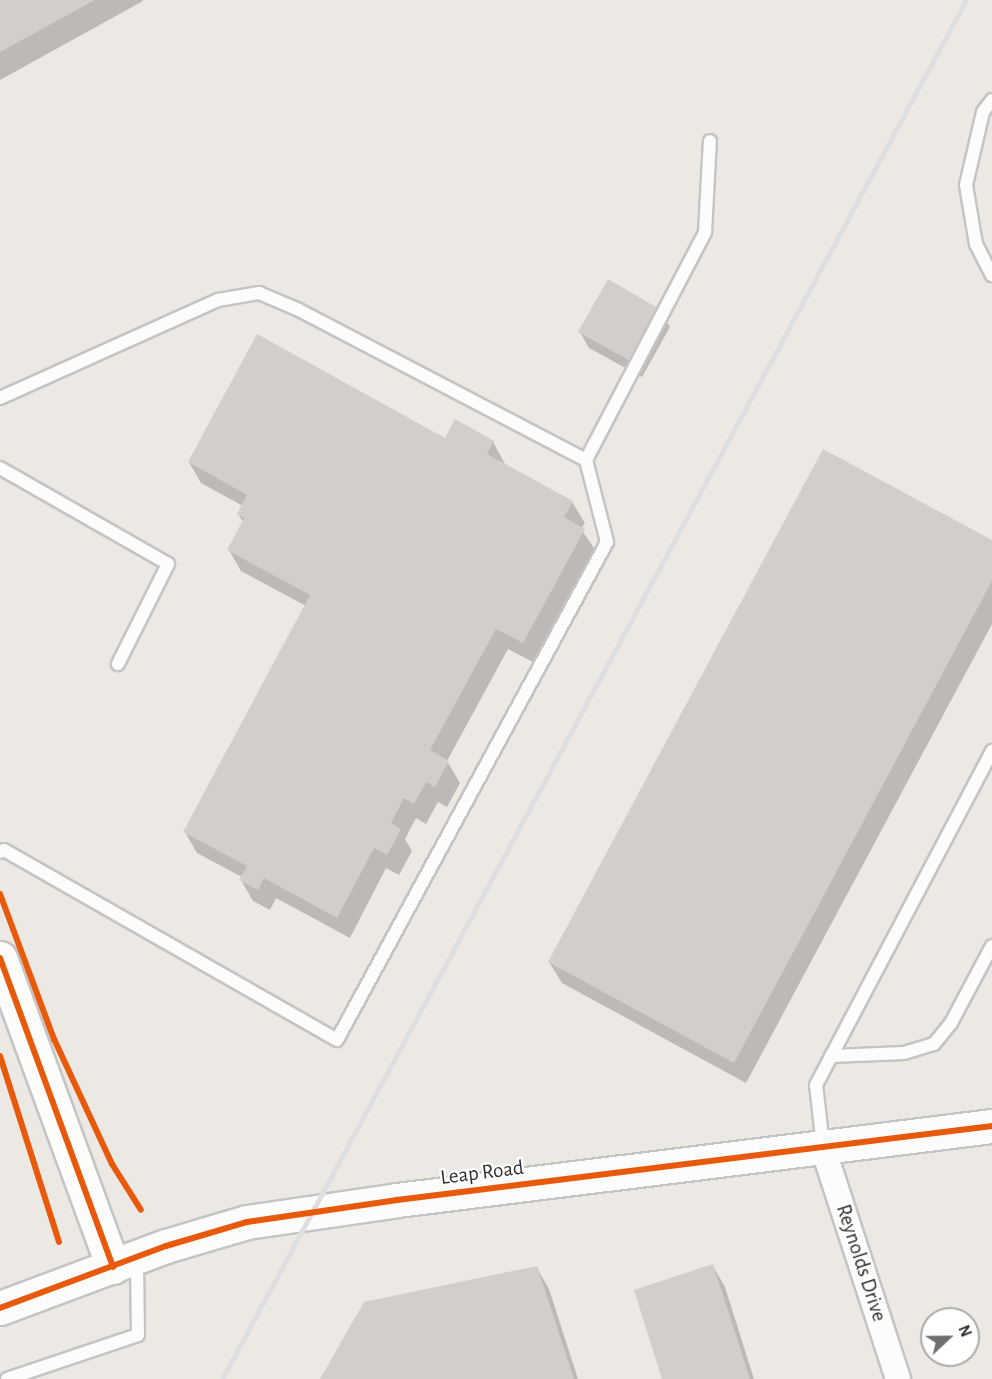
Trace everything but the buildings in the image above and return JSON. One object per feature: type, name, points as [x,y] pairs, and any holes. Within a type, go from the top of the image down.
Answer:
[{"type":"street","points":[[0,958],[125,1262]]},
{"type":"street","name":"Leap Road","points":[[0,1308],[196,1236],[247,1222],[397,1200],[988,1129]]},
{"type":"street","name":"Reynolds Drive","points":[[823,1148],[898,1379]]},
{"type":"lane","points":[[992,100],[983,112],[966,185],[976,244],[992,275]]},
{"type":"lane","points":[[0,852],[4,850],[337,1040],[607,542],[586,460],[705,232],[710,141]]},
{"type":"lane","points":[[0,398],[218,300],[259,293],[299,310],[586,460]]},
{"type":"lane","points":[[0,468],[168,564],[118,664]]},
{"type":"lane","points":[[823,1148],[816,1085],[992,751]]},
{"type":"lane","points":[[831,1056],[904,1053],[934,1044],[951,1023],[992,946]]},
{"type":"lane","points":[[7,1379],[138,1335],[125,1262]]},
{"type":"railway","points":[[222,1379],[966,0]]},
{"type":"cycle path","points":[[0,894],[54,1039],[112,1164],[141,1210]]},
{"type":"cycle path","points":[[0,958],[113,1267]]},
{"type":"cycle path","points":[[0,1056],[59,1242]]},
{"type":"cycle path","points":[[0,1308],[166,1246],[247,1222],[397,1200],[992,1126]]}]
